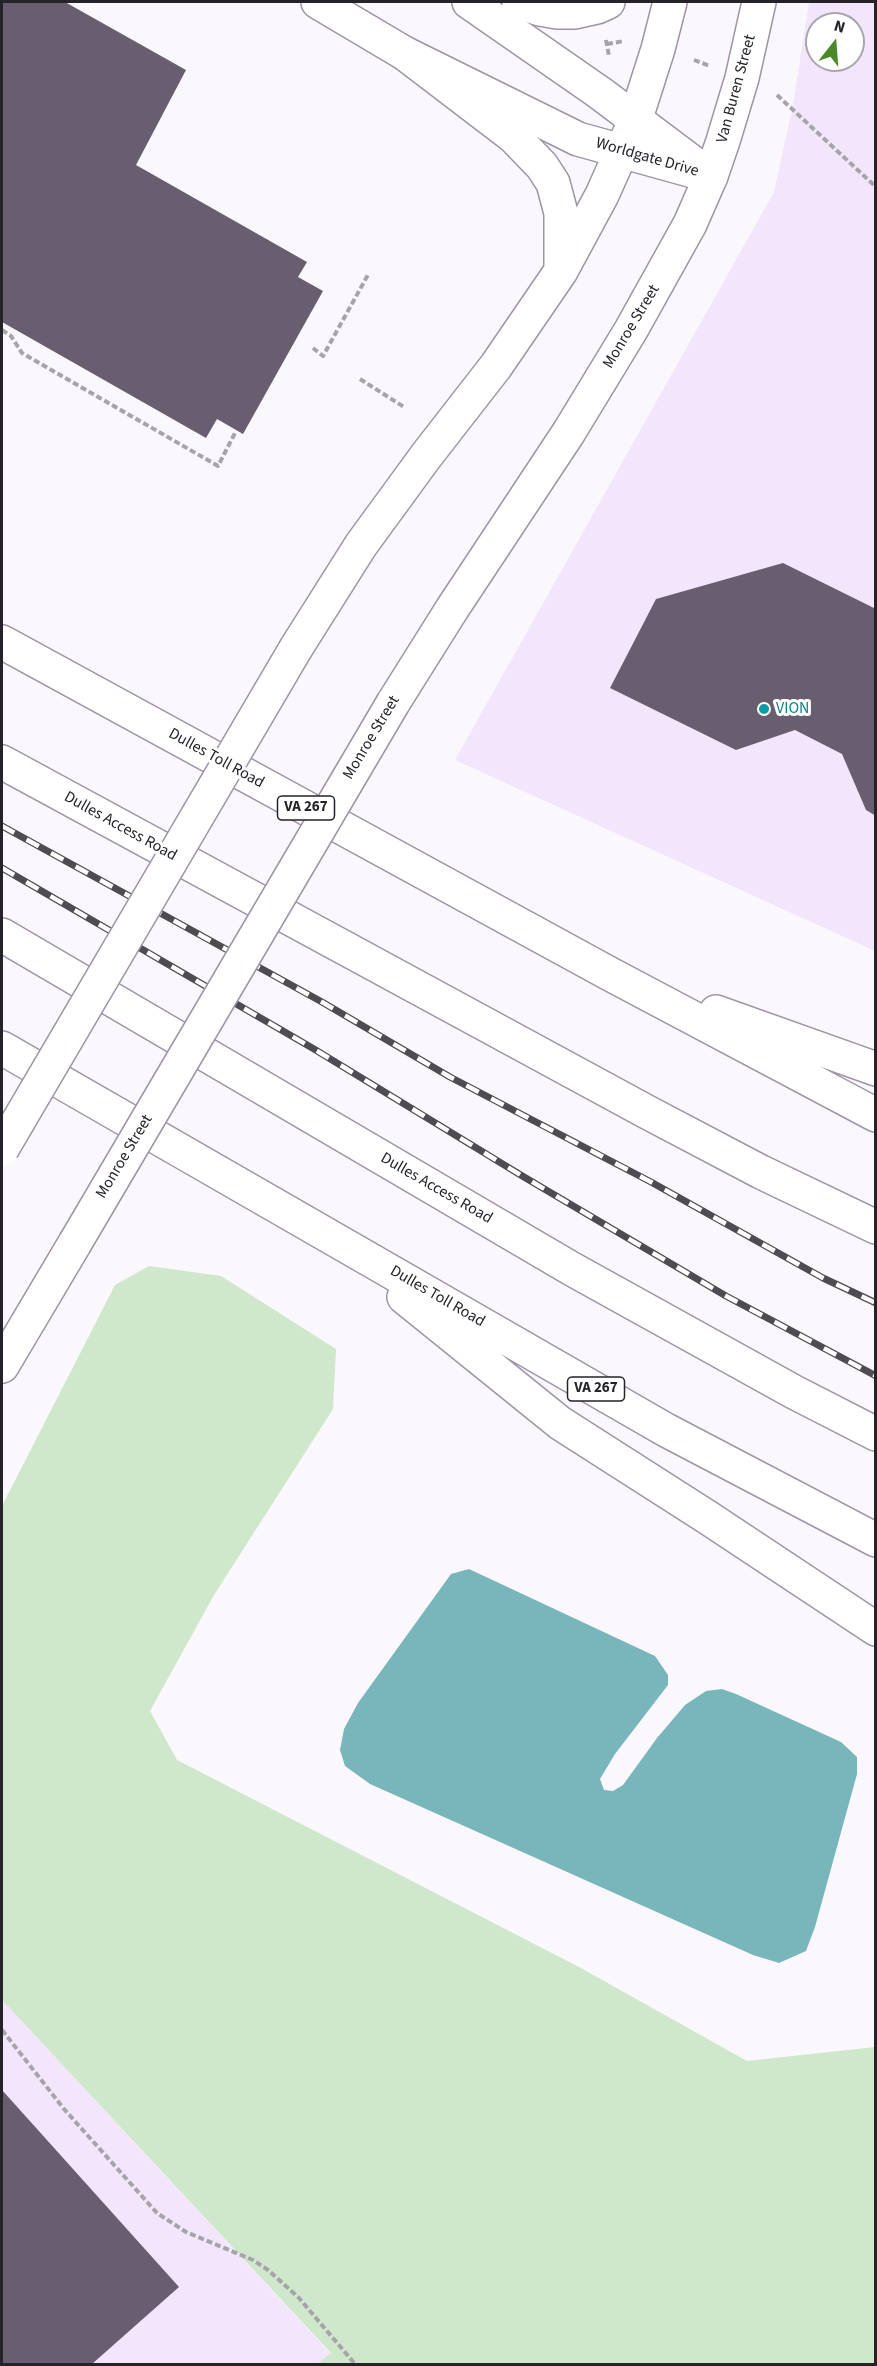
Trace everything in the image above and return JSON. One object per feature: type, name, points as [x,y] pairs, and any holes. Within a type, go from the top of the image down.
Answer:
[{"type":"main road","name":"Worldgate Drive","points":[[318,2],[404,53],[579,139],[711,176]]},
{"type":"main road","name":"Worldgate Drive","points":[[469,2],[600,93],[711,176]]},
{"type":"main road","points":[[519,2],[540,9],[575,12],[608,2]]},
{"type":"main road","points":[[2,1149],[296,648],[361,545],[496,366],[561,271],[590,219],[635,121],[670,2]]},
{"type":"main road","name":"Van Buren Street","points":[[711,176],[734,106],[759,2]]},
{"type":"main road","points":[[404,53],[514,137],[542,166],[553,183],[561,213],[561,271]]},
{"type":"main road","name":"Monroe Street","points":[[2,1366],[393,703],[600,381],[679,245],[711,176]]},
{"type":"main road","name":"Dulles Toll Road","points":[[2,642],[610,974],[876,1115]]},
{"type":"main road","name":"Dulles Access Road","points":[[2,762],[761,1172],[876,1227]]},
{"type":"main road","name":"Dulles Access Road","points":[[2,934],[572,1269],[794,1392],[876,1434]]},
{"type":"main road","points":[[610,974],[876,1069]]},
{"type":"main road","name":"Dulles Toll Road","points":[[2,1048],[666,1430],[876,1540]]},
{"type":"main road","points":[[321,1230],[560,1423],[876,1629]]},
{"type":"path","points":[[605,34],[610,61]]},
{"type":"path","points":[[607,44],[629,41]]},
{"type":"path","points":[[777,94],[876,187]]},
{"type":"path","points":[[313,348],[323,356],[369,273]]},
{"type":"path","points":[[2,330],[10,336],[22,353],[218,466],[235,433]]},
{"type":"path","points":[[360,379],[404,407]]},
{"type":"path","points":[[2,2030],[64,2109],[157,2213],[186,2232],[236,2252],[268,2270],[299,2298],[356,2364]]},
{"type":"shaded area","points":[[809,2],[875,2],[875,951],[455,760],[774,192],[793,105],[805,28],[805,72],[865,72],[865,12],[807,12]]},
{"type":"shaded area","points":[[2,2000],[331,2354],[317,2364],[2,2364]]},
{"type":"green space","points":[[149,1266],[221,1276],[336,1349],[333,1409],[214,1595],[150,1711],[177,1760],[579,1967],[747,2061],[875,2047],[875,2364],[317,2364],[331,2353],[2,2000],[2,1506],[115,1285]]},
{"type":"water","points":[[469,1569],[655,1656],[668,1675],[668,1685],[615,1754],[600,1779],[604,1790],[613,1791],[623,1785],[657,1738],[685,1705],[706,1691],[722,1689],[736,1694],[841,1742],[857,1757],[857,1774],[815,1927],[806,1951],[779,1963],[753,1955],[370,1784],[345,1766],[340,1750],[344,1729],[358,1703],[451,1574]]},
{"type":"building","points":[[2,2],[65,2],[186,70],[136,165],[307,262],[298,277],[323,291],[243,434],[217,419],[206,438],[2,322]]},
{"type":"building","name":"VION","points":[[783,563],[876,609],[876,816],[866,810],[842,754],[795,730],[736,750],[610,688],[656,599]]},
{"type":"building","points":[[2,2090],[179,2287],[92,2364],[2,2364]]},
{"type":"railway","points":[[2,826],[322,1002],[450,1077],[651,1182],[823,1278],[876,1303]]},
{"type":"railway","points":[[2,868],[314,1049],[524,1177],[726,1296],[876,1376]]},
{"type":"place","name":"VION","points":[[764,709]]}]
